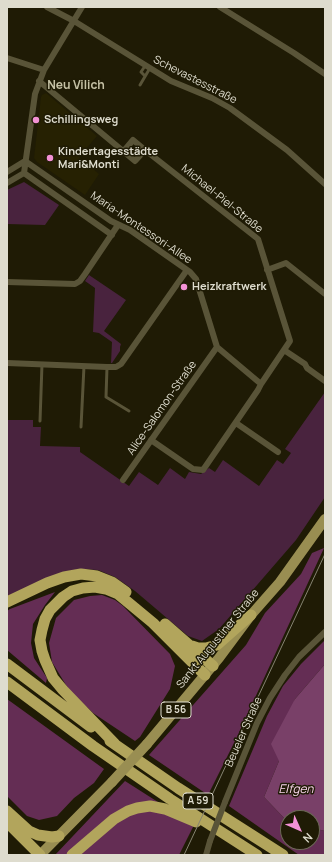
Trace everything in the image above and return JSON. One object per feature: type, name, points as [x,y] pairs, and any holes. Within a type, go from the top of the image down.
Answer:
[{"type":"highway","points":[[7,602],[64,577],[81,574],[97,576],[112,582],[130,595],[213,666]]},
{"type":"highway","points":[[115,744],[63,690],[53,678],[44,660],[40,640],[45,619],[50,610],[63,597],[72,591],[95,587],[106,589],[118,594],[154,623],[206,675]]},
{"type":"highway","points":[[191,646],[206,648],[217,645],[251,615]]},
{"type":"highway","name":"A 59","points":[[7,664],[115,744],[178,788],[283,855]]},
{"type":"highway","name":"A 59","points":[[7,682],[93,746],[170,799],[257,855]]},
{"type":"highway","points":[[7,688],[19,691]]},
{"type":"highway","points":[[72,855],[114,819],[128,811],[144,806],[165,809],[224,834]]},
{"type":"highway","points":[[7,811],[28,831],[38,835],[52,837],[59,836]]},
{"type":"highway","points":[[7,822],[40,855]]},
{"type":"highway","points":[[24,839],[28,846],[28,855]]},
{"type":"main road","name":"Sankt Augustiner Straße","points":[[40,855],[112,782],[147,744],[206,675],[251,615],[280,582],[325,519]]},
{"type":"street","name":"Schevastesstraße","points":[[47,7],[74,21],[171,81],[212,98],[230,108],[287,150],[325,184]]},
{"type":"street","points":[[7,183],[24,173],[35,94],[39,81],[44,70],[82,7]]},
{"type":"street","points":[[220,7],[325,74]]},
{"type":"street","points":[[7,58],[44,70]]},
{"type":"street","points":[[39,81],[135,162],[145,150]]},
{"type":"street","name":"Michael-Piel-Straße","points":[[123,152],[133,140],[258,239],[290,341],[236,423],[202,470],[193,469],[151,440]]},
{"type":"street","points":[[7,172],[25,161]]},
{"type":"street","name":"Maria-Montessori-Allee","points":[[25,161],[118,225],[130,230],[187,270],[196,279],[217,347]]},
{"type":"street","name":"Maria-Montessori-Allee","points":[[24,173],[112,235]]},
{"type":"street","points":[[7,282],[75,284],[86,274],[118,225]]},
{"type":"street","points":[[267,270],[286,263],[325,294]]},
{"type":"street","points":[[7,363],[116,367],[125,360],[187,270]]},
{"type":"street","points":[[217,347],[261,384]]},
{"type":"street","name":"Alice-Salomon-Straße","points":[[123,480],[217,347]]},
{"type":"street","points":[[284,350],[305,364],[307,368],[325,381]]},
{"type":"street","points":[[236,423],[278,452]]},
{"type":"street","name":"Beueler Straße","points":[[206,855],[225,802],[257,723],[270,698],[284,675],[325,632]]},
{"type":"lane","points":[[140,85],[148,67]]},
{"type":"lane","points":[[40,420],[42,364]]},
{"type":"lane","points":[[81,427],[84,366]]},
{"type":"lane","points":[[107,367],[106,397],[129,411]]},
{"type":"shaded area","points":[[46,93],[97,136],[79,157],[99,174],[85,195],[37,162],[34,158],[41,97]]},
{"type":"shaded area","points":[[24,182],[59,205],[45,225],[7,224],[7,190]]},
{"type":"shaded area","points":[[89,275],[126,300],[104,331],[121,344],[120,351],[112,363],[112,342],[99,333],[93,332],[95,288],[85,281]]},
{"type":"shaded area","points":[[325,392],[325,497],[296,540],[219,629],[202,641],[188,636],[135,591],[115,577],[98,570],[82,569],[63,572],[7,598],[7,420],[33,420],[33,427],[41,427],[40,446],[80,447],[80,452],[129,486],[139,472],[158,485],[170,468],[185,479],[189,472],[201,474],[209,468],[215,472],[223,460],[259,486],[277,460],[283,464],[291,453],[285,449]]},
{"type":"shaded area","points":[[324,548],[236,739],[208,795],[149,755],[246,645],[265,613],[301,574],[312,553]]},
{"type":"shaded area","points":[[55,592],[33,624],[31,643],[34,658],[47,678],[46,683],[7,650],[7,611]]},
{"type":"shaded area","points":[[102,595],[115,600],[123,606],[170,654],[175,666],[170,689],[140,737],[135,741],[93,713],[69,690],[52,662],[49,643],[56,618],[74,600]]},
{"type":"shaded area","points":[[325,640],[325,664],[295,699],[279,761],[264,797],[280,814],[280,842],[229,806],[267,716],[283,686],[301,664]]},
{"type":"shaded area","points":[[7,699],[104,769],[94,783],[74,798],[57,816],[39,820],[27,816],[7,796]]},
{"type":"shaded area","points":[[125,781],[194,825],[179,855],[55,855]]},
{"type":"shaded area","points":[[320,830],[325,831],[325,855],[299,855],[292,850],[320,850]]},
{"type":"water","name":"Elfgen","points":[[325,664],[325,831],[320,830],[320,810],[280,810],[280,814],[264,797],[279,761],[271,744],[295,699]]},
{"type":"tram line","points":[[184,855],[325,554]]},
{"type":"place","name":"Schillingsweg","points":[[36,120]]},
{"type":"place","name":"Kindertagesstädte Mari&Monti","points":[[50,158]]},
{"type":"place","name":"Heizkraftwerk","points":[[184,287]]},
{"type":"district","name":"Neu Vilich","points":[[76,86]]}]
